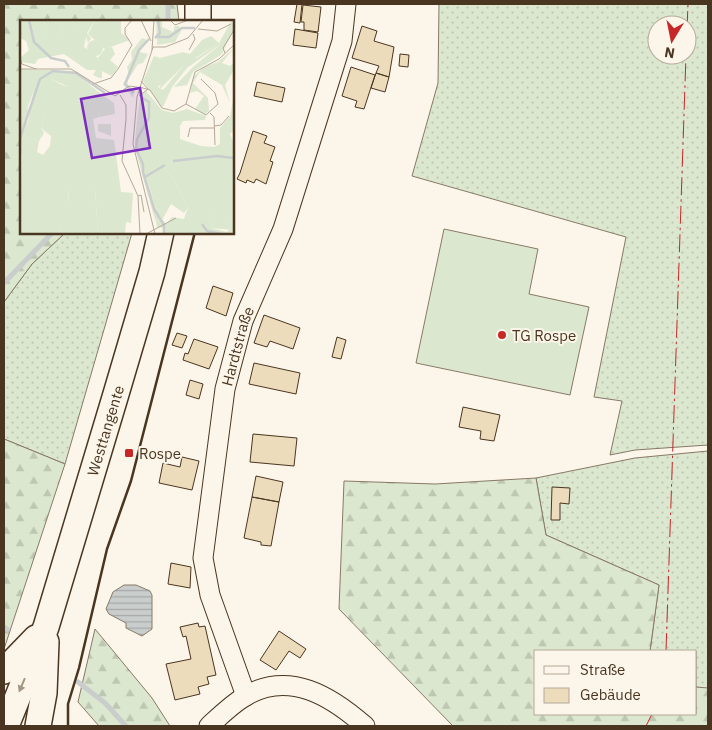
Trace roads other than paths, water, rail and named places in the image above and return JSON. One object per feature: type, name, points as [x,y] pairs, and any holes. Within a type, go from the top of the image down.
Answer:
[{"type":"main road","points":[[198,4],[198,20]]},
{"type":"main road","name":"Westtangente","points":[[6,726],[46,627],[152,272],[161,234]]},
{"type":"main road","points":[[4,671],[46,627]]},
{"type":"main road","name":"Westtangente","points":[[38,726],[44,693],[46,627]]},
{"type":"street","name":"Hardtstraße","points":[[246,696],[210,595],[203,558],[224,389],[243,321],[283,229],[342,41],[346,4]]},
{"type":"street","points":[[209,726],[246,696],[270,687],[290,685],[314,691],[344,707],[366,726]]},
{"type":"waterway","points":[[168,4],[168,20]]},
{"type":"waterway","points":[[4,283],[51,234]]},
{"type":"waterway","points":[[78,682],[105,703],[126,726]]},
{"type":"place","name":"TG Rospe","points":[[502,335]]},
{"type":"place","name":"Rospe","points":[[129,453]]}]
